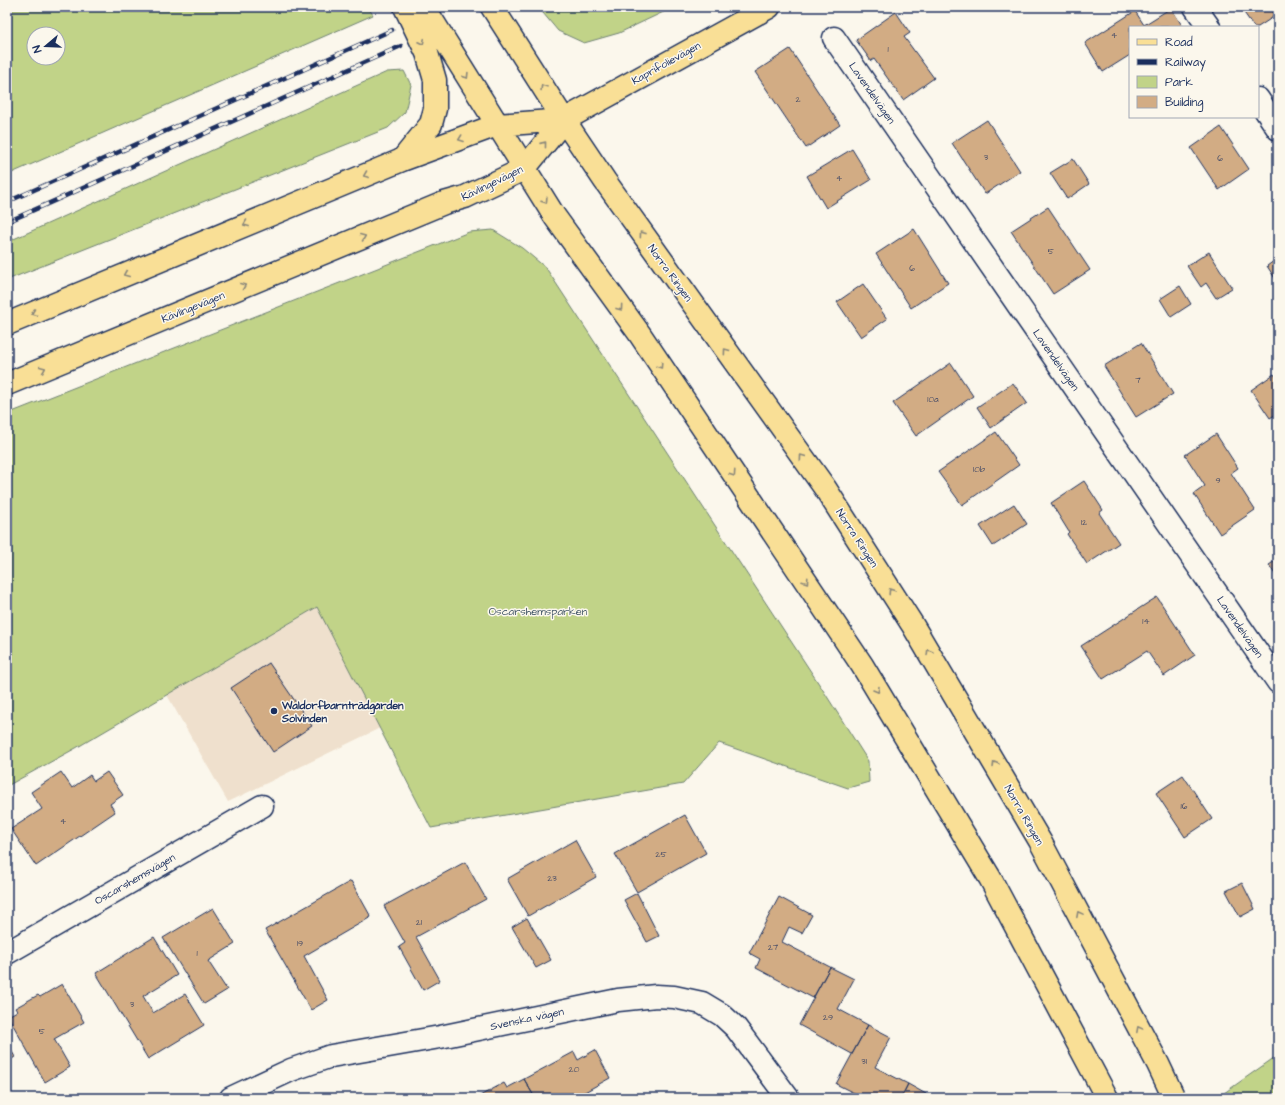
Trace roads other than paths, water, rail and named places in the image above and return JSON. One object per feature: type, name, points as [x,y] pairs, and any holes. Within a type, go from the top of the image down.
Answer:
[{"type":"main road","points":[[402,160],[431,124],[434,109],[435,80],[428,53],[405,7]]},
{"type":"main road","points":[[424,7],[555,217],[643,340],[862,665],[990,878],[1107,1097]]},
{"type":"main road","name":"Norra Ringen","points":[[492,7],[564,120],[619,202],[825,488],[912,624],[1040,841],[1158,1064],[1174,1098]]},
{"type":"main road","name":"Kaprifolievägen","points":[[564,120],[769,7]]},
{"type":"main road","points":[[7,324],[402,160],[497,126],[564,120]]},
{"type":"main road","name":"Kävlingevägen","points":[[7,384],[444,203],[465,197],[524,169],[564,120]]},
{"type":"street","points":[[1195,7],[1208,26]]},
{"type":"street","name":"Lavendelvägen","points":[[834,38],[1278,682]]},
{"type":"street","points":[[1259,100],[1278,129]]},
{"type":"street","name":"Oscarshemsvägen","points":[[7,952],[262,806]]},
{"type":"street","name":"Svenska vägen","points":[[231,1098],[291,1070],[331,1056],[440,1037],[618,1000],[656,996],[674,997],[702,1003],[722,1015],[736,1028],[788,1098]]},
{"type":"railway","points":[[7,202],[392,30]]},
{"type":"railway","points":[[7,222],[401,46]]},
{"type":"place","name":"Waldorfbarnträdgården Solvinden","points":[[274,711]]},
{"type":"park label","name":"Oscarshemsparken","points":[[538,611]]}]
